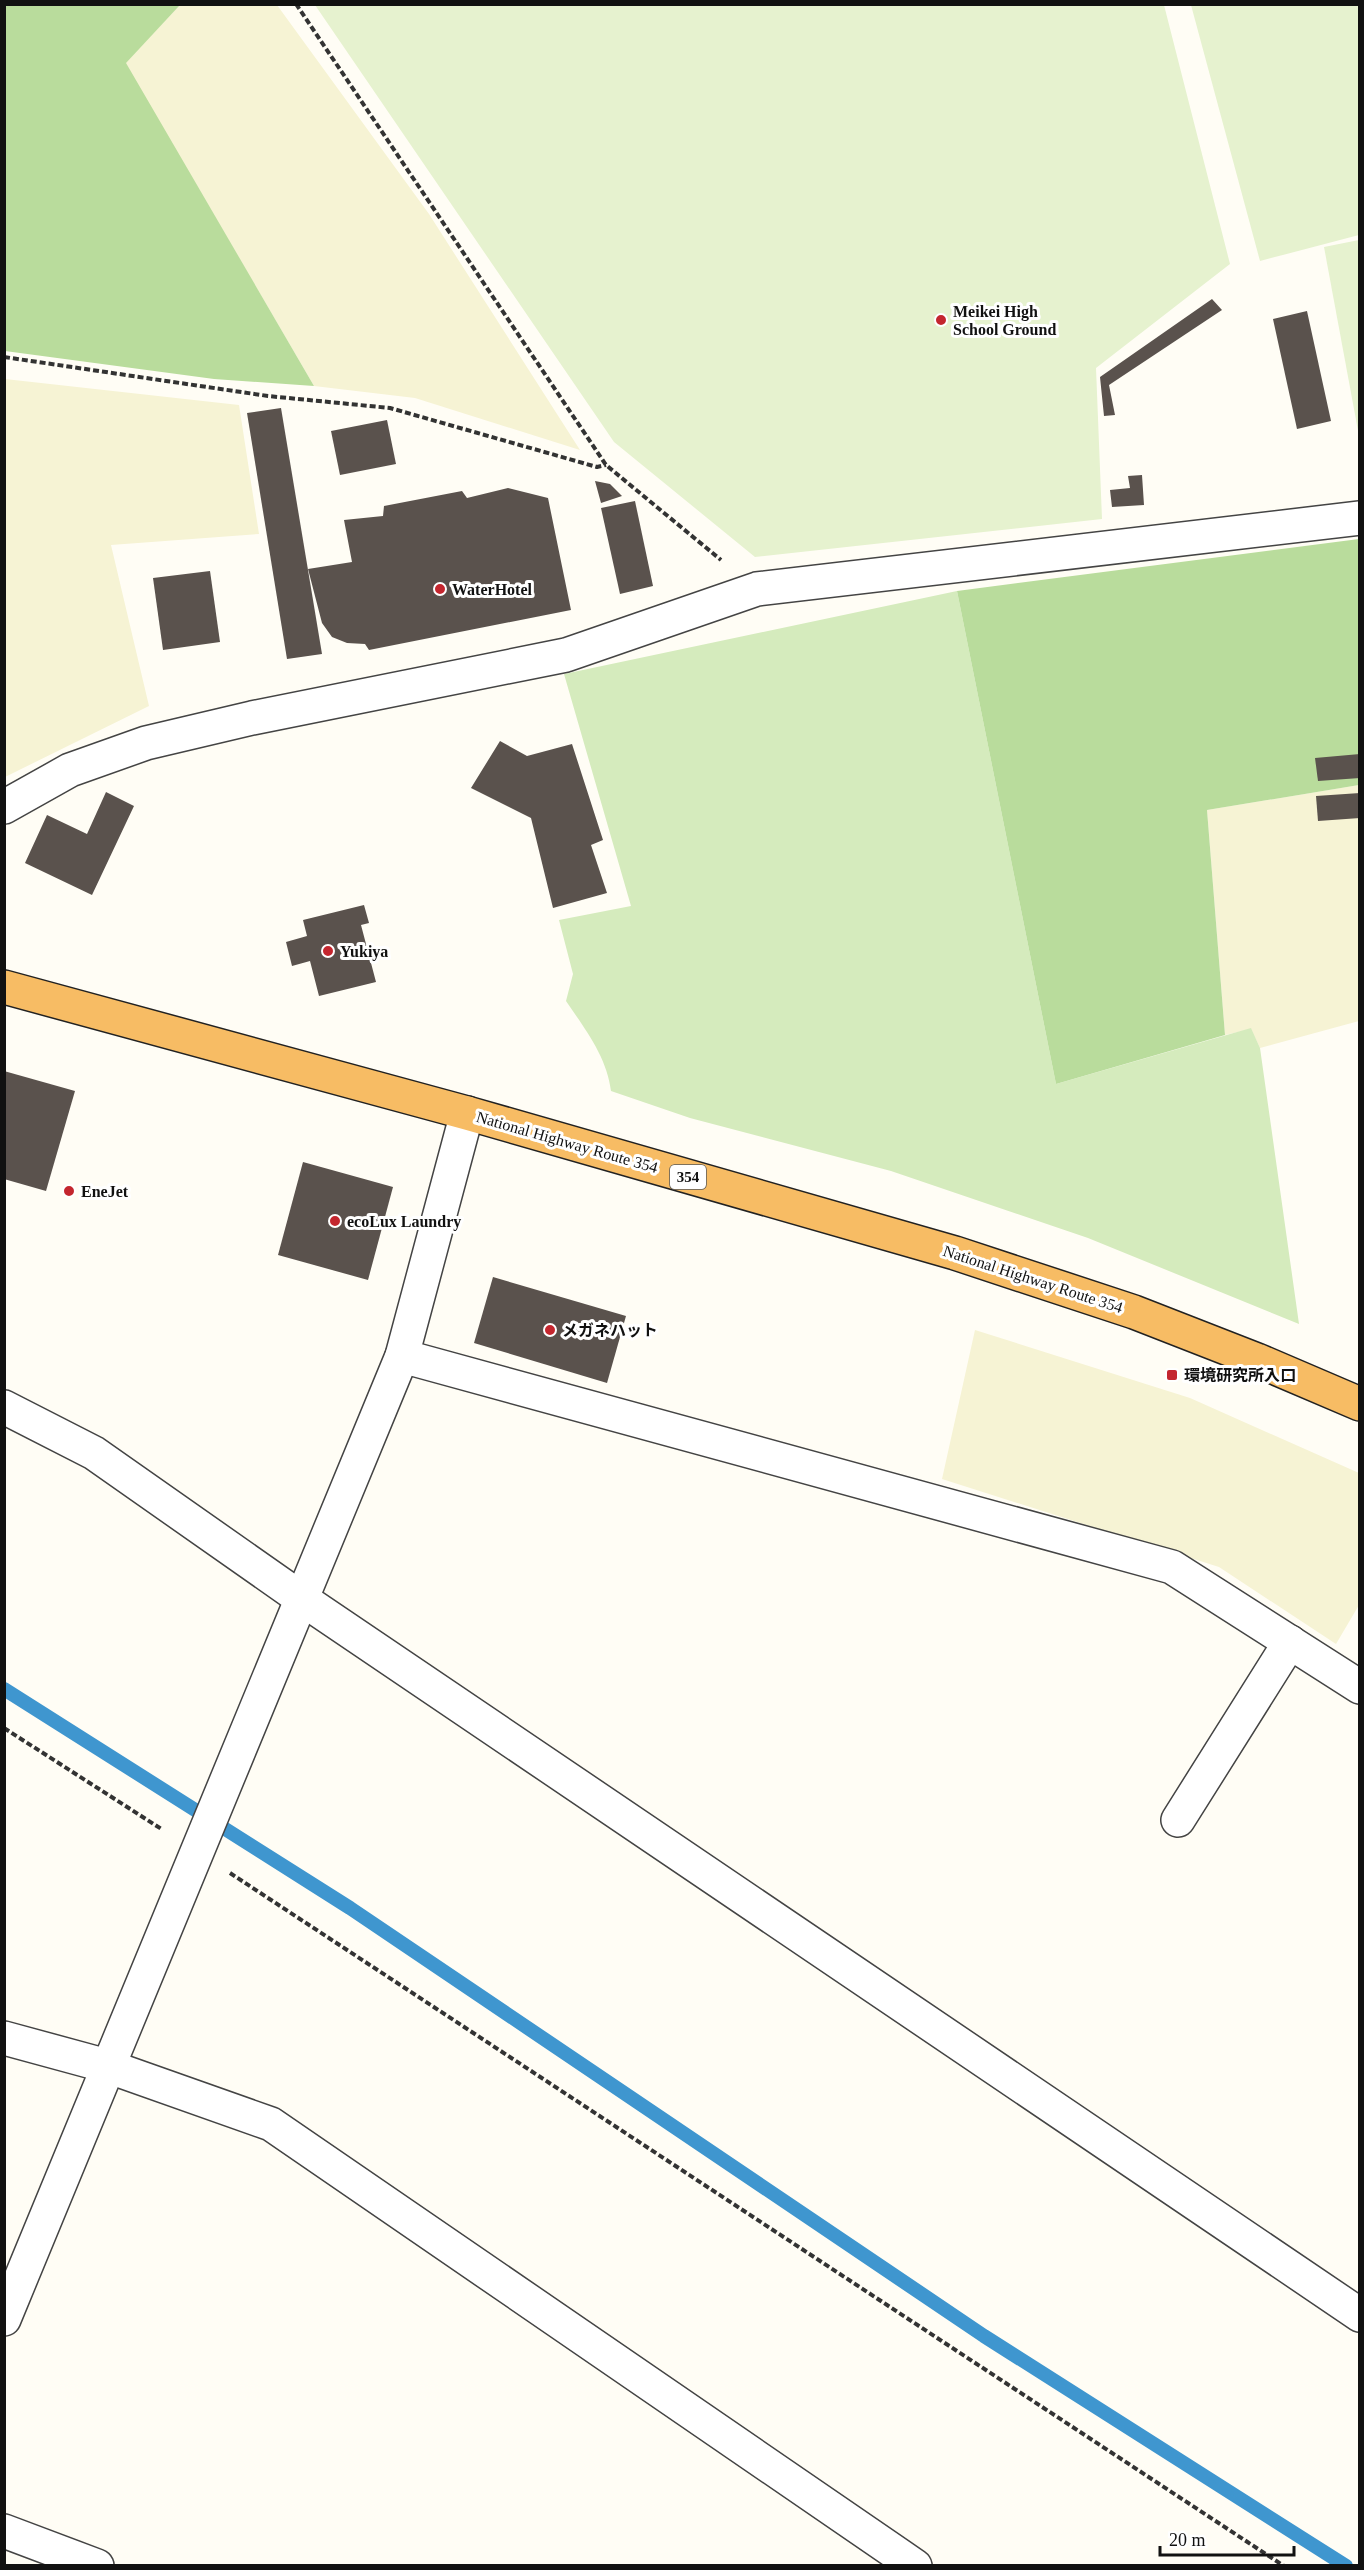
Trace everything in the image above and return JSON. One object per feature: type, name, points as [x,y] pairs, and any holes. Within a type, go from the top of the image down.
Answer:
[{"type":"highway","name":"National Highway Route 354","points":[[4,987],[467,1113],[955,1253],[1134,1312],[1257,1360],[1359,1404]]},
{"type":"street","points":[[4,807],[69,770],[146,743],[252,718],[566,655],[757,589],[1359,518]]},
{"type":"street","points":[[4,2319],[402,1356],[467,1113]]},
{"type":"street","points":[[402,1356],[1172,1567],[1359,1687]]},
{"type":"street","points":[[4,1407],[94,1453],[302,1599],[1359,2315]]},
{"type":"street","points":[[1178,1820],[1290,1642]]},
{"type":"street","points":[[4,2038],[107,2066],[271,2124],[915,2565]]},
{"type":"street","points":[[4,2531],[97,2565]]},
{"type":"path","points":[[296,4],[606,465],[757,589]]},
{"type":"path","points":[[4,357],[268,396],[390,408],[597,466],[606,465]]},
{"type":"path","points":[[4,1728],[1284,2565]]},
{"type":"shaded area","points":[[180,5],[277,5],[429,214],[580,450],[415,398],[314,386],[125,63]]},
{"type":"shaded area","points":[[5,379],[239,405],[259,534],[111,545],[149,706],[5,777]]},
{"type":"shaded area","points":[[1359,785],[1359,1021],[1260,1048],[1251,1029],[1225,1035],[1207,810]]},
{"type":"shaded area","points":[[975,1330],[1190,1398],[1359,1473],[1359,1605],[1336,1644],[1219,1567],[942,1479]]},
{"type":"green space","points":[[5,4],[180,5],[126,63],[314,386],[214,379],[5,351]]},
{"type":"green space","name":"Meikei High School Ground","points":[[315,5],[1164,5],[1230,264],[1096,368],[1102,519],[755,557],[614,442]]},
{"type":"green space","points":[[1191,5],[1359,5],[1359,235],[1260,261]]},
{"type":"green space","points":[[1360,240],[1359,436],[1324,247]]},
{"type":"green space","points":[[1359,539],[1359,785],[1207,810],[1225,1035],[1056,1084],[957,591]]},
{"type":"green space","points":[[957,591],[1056,1084],[1251,1028],[1260,1048],[1299,1324],[1088,1238],[891,1171],[690,1118],[611,1091],[600,1055],[566,1001],[573,974],[559,920],[631,906],[564,674]]},
{"type":"building","points":[[1212,299],[1222,310],[1109,385],[1115,415],[1104,416],[1100,377]]},
{"type":"building","points":[[1307,311],[1331,421],[1297,429],[1273,319]]},
{"type":"building","points":[[281,408],[322,654],[287,659],[247,413]]},
{"type":"building","points":[[387,420],[396,464],[340,475],[331,431]]},
{"type":"building","points":[[1142,475],[1144,505],[1112,507],[1110,490],[1130,488],[1128,476]]},
{"type":"building","points":[[595,481],[610,484],[622,496],[601,503]]},
{"type":"building","name":"WaterHotel","points":[[508,488],[548,498],[571,610],[369,650],[365,644],[347,643],[332,637],[322,623],[308,569],[352,562],[344,520],[383,516],[384,506],[462,491],[467,498]]},
{"type":"building","points":[[635,501],[653,586],[620,594],[601,508]]},
{"type":"building","points":[[210,571],[220,642],[163,650],[153,578]]},
{"type":"building","points":[[500,741],[527,756],[572,744],[603,840],[591,845],[607,893],[553,908],[531,818],[471,788]]},
{"type":"building","points":[[1360,754],[1360,778],[1318,781],[1315,758]]},
{"type":"building","points":[[106,792],[134,806],[92,895],[25,863],[47,815],[87,834]]},
{"type":"building","points":[[1360,793],[1360,818],[1318,821],[1316,796]]},
{"type":"building","name":"Yukiya","points":[[364,905],[369,923],[361,925],[376,982],[319,996],[310,961],[292,966],[286,942],[307,936],[303,920]]},
{"type":"building","points":[[4,1071],[75,1091],[46,1191],[4,1179]]},
{"type":"building","name":"ecoLux Laundry","points":[[303,1162],[393,1187],[368,1280],[278,1255]]},
{"type":"building","name":"メガネハット","points":[[493,1277],[626,1316],[607,1383],[474,1343]]},
{"type":"waterway","points":[[4,1689],[350,1908],[984,2336],[1346,2566]]},
{"type":"place","name":"Meikei High School Ground","points":[[941,320]]},
{"type":"place","name":"WaterHotel","points":[[440,589]]},
{"type":"place","name":"Yukiya","points":[[328,951]]},
{"type":"place","name":"EneJet","points":[[69,1191]]},
{"type":"place","name":"ecoLux Laundry","points":[[335,1221]]},
{"type":"place","name":"メガネハット","points":[[550,1330]]},
{"type":"place","name":"環境研究所入口","points":[[1172,1375]]}]
